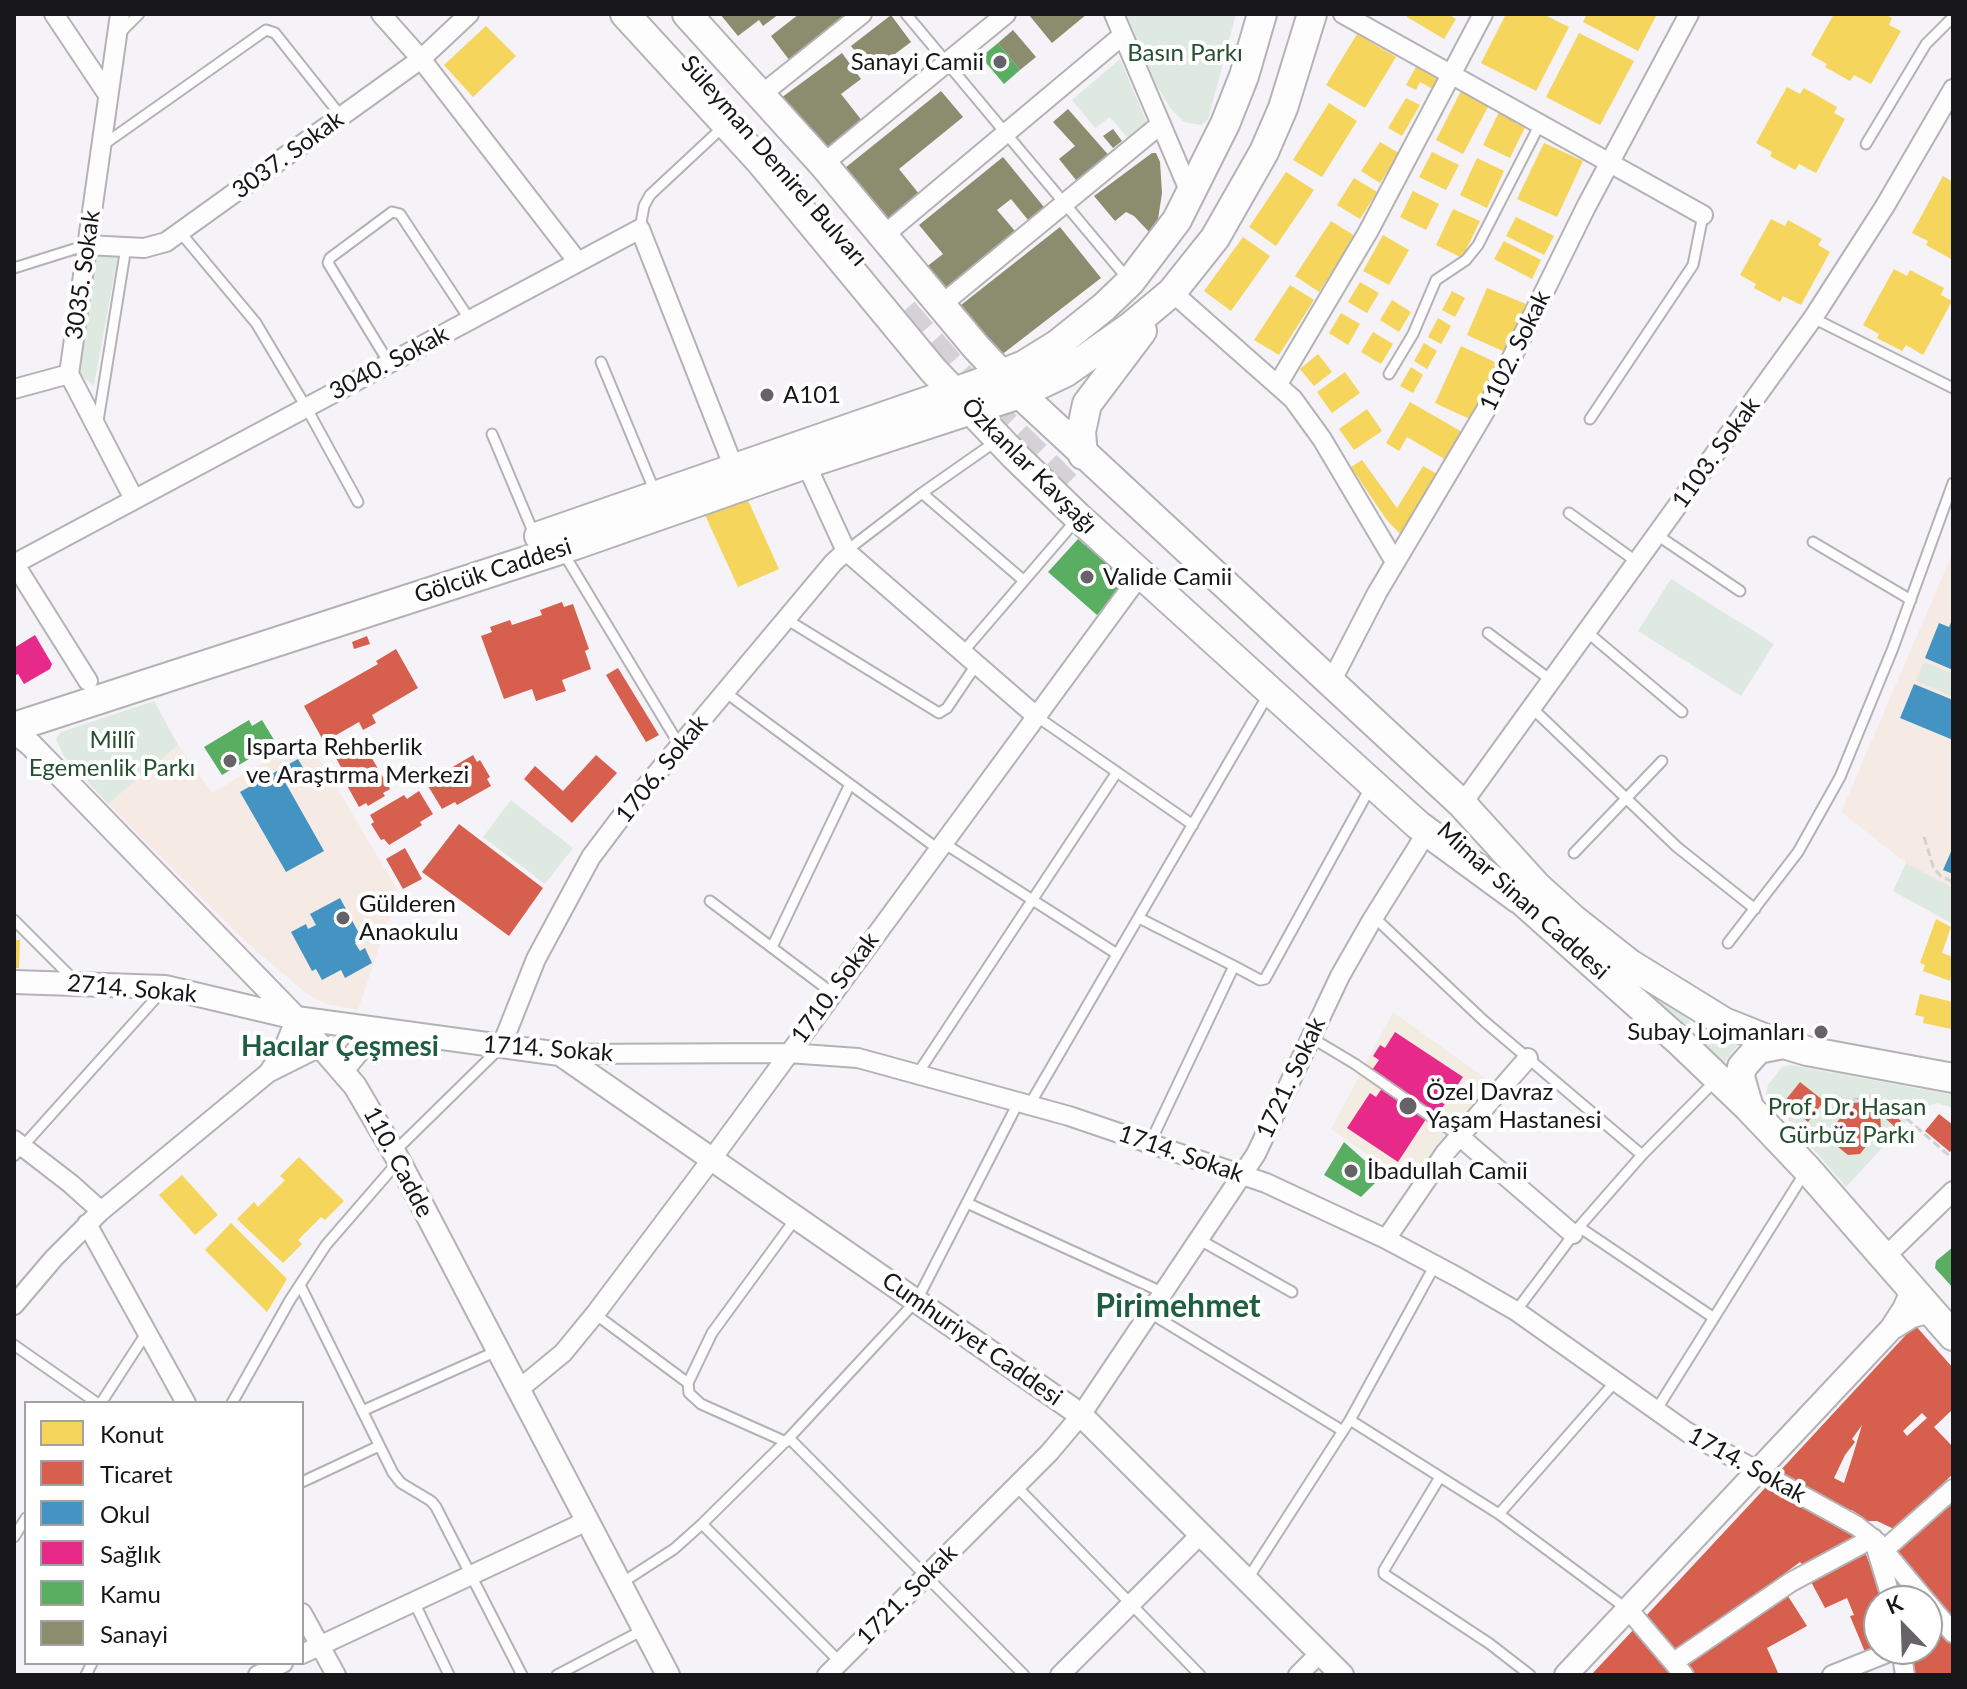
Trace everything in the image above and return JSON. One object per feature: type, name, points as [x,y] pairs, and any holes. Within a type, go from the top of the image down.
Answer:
[{"type":"main road","name":"Özkanlar Kavşağı","points":[[625,14],[727,124],[998,440],[1078,517],[1427,832],[1527,891]]},
{"type":"main road","name":"Süleyman Demirel Bulvarı","points":[[642,14],[796,181],[920,305]]},
{"type":"main road","points":[[1010,384],[1024,365],[1058,344],[1104,307],[1130,282],[1162,242],[1191,195],[1225,124],[1244,76],[1262,14]]},
{"type":"main road","points":[[1078,473],[1087,404],[1215,238],[1264,152],[1283,108],[1312,14]]},
{"type":"main road","name":"Özkanlar Kavşağı","points":[[687,16],[762,94],[883,236],[920,305],[1010,384],[1078,473],[1331,682],[1462,804],[1527,891]]},
{"type":"main road","name":"Süleyman Demirel Bulvarı","points":[[687,16],[800,162],[920,305]]},
{"type":"main road","points":[[962,401],[1010,384],[1066,372],[1096,353],[1172,292]]},
{"type":"main road","name":"Gölcük Caddesi","points":[[14,707],[88,681],[806,464],[962,401]]},
{"type":"main road","name":"Gölcük Caddesi","points":[[14,730],[548,543],[657,496],[734,468],[962,401]]},
{"type":"main road","name":"Mimar Sinan Caddesi","points":[[1078,473],[1527,891],[1677,1039],[1730,1073],[1749,1108],[1805,1157],[1953,1336]]},
{"type":"main road","name":"Mimar Sinan Caddesi","points":[[1527,891],[1573,919],[1620,957],[1741,1030],[1840,1058],[1953,1078]]},
{"type":"main road","points":[[1677,1039],[1686,1038],[1700,1028],[1703,1021],[1701,1008]]},
{"type":"main road","points":[[1730,1073],[1758,1049],[1783,1044]]},
{"type":"street","points":[[54,14],[108,95]]},
{"type":"street","name":"3035. Sokak","points":[[120,14],[69,374],[134,499]]},
{"type":"street","points":[[381,14],[421,59],[578,262]]},
{"type":"street","name":"3037. Sokak","points":[[87,245],[155,247],[180,232],[421,59],[469,14]]},
{"type":"street","points":[[762,94],[862,14]]},
{"type":"street","points":[[823,164],[1006,14]]},
{"type":"street","points":[[1114,14],[1191,195]]},
{"type":"street","points":[[1343,14],[1703,215]]},
{"type":"street","points":[[1278,384],[1368,232],[1483,14]]},
{"type":"street","name":"1102. Sokak","points":[[1331,682],[1395,562],[1480,422],[1610,162],[1689,14]]},
{"type":"street","points":[[883,236],[1123,35]]},
{"type":"street","name":"1103. Sokak","points":[[1462,804],[1813,318],[1885,206],[1953,89]]},
{"type":"street","points":[[920,305],[1065,203],[1161,124]]},
{"type":"street","points":[[640,229],[734,468]]},
{"type":"street","name":"3040. Sokak","points":[[14,564],[640,229]]},
{"type":"street","points":[[1172,292],[1278,384],[1309,419],[1395,562]]},
{"type":"street","points":[[14,389],[69,374]]},
{"type":"street","points":[[806,464],[846,551],[1036,716]]},
{"type":"street","name":"1706. Sokak","points":[[501,1047],[536,959],[591,857],[631,804],[846,551]]},
{"type":"street","points":[[14,564],[88,681]]},
{"type":"street","name":"1710. Sokak","points":[[518,1390],[563,1353],[595,1314],[1141,574]]},
{"type":"street","name":"110. Cadde","points":[[14,730],[343,1069],[396,1156],[668,1675]]},
{"type":"street","name":"1721. Sokak","points":[[834,1668],[1016,1486],[1081,1415],[1244,1174],[1340,976],[1427,832]]},
{"type":"street","name":"2714. Sokak","points":[[14,982],[165,987],[296,1018]]},
{"type":"street","points":[[268,1073],[282,1052],[296,1018]]},
{"type":"street","name":"1714. Sokak","points":[[296,1018],[560,1054],[788,1053],[858,1058],[1024,1102],[1244,1174],[1386,1239],[1516,1311],[1655,1412],[1756,1472],[1857,1526],[1878,1544],[1913,1585]]},
{"type":"street","points":[[343,1069],[361,1047],[386,1031]]},
{"type":"street","points":[[14,1305],[101,1211],[268,1073],[322,1046]]},
{"type":"street","name":"Cumhuriyet Caddesi","points":[[560,1054],[1081,1415],[1342,1675]]},
{"type":"street","points":[[1386,1239],[1431,1171],[1528,1058]]},
{"type":"street","points":[[1459,1136],[1576,1231]]},
{"type":"street","points":[[17,1148],[101,1211]]},
{"type":"street","points":[[1885,1257],[1953,1191]]},
{"type":"street","points":[[87,1224],[185,1401]]},
{"type":"street","points":[[1566,1675],[1891,1329],[1904,1309],[1922,1300]]},
{"type":"street","points":[[1628,1609],[1679,1668],[1791,1582],[1878,1544],[1953,1489]]},
{"type":"street","points":[[304,1653],[587,1521]]},
{"type":"street","points":[[1060,1675],[1201,1534]]},
{"type":"street","points":[[1878,1544],[1888,1585]]},
{"type":"street","points":[[304,1617],[336,1675]]},
{"type":"street","points":[[1298,1675],[1320,1653]]},
{"type":"street","points":[[1832,1675],[1863,1663]]},
{"type":"street","points":[[258,1675],[279,1665]]},
{"type":"lane","points":[[117,37],[139,14]]},
{"type":"lane","points":[[906,14],[1130,282]]},
{"type":"lane","points":[[1866,144],[1926,44],[1953,17]]},
{"type":"lane","points":[[101,147],[266,30],[275,33],[341,116]]},
{"type":"lane","points":[[640,229],[644,206],[650,195],[727,124]]},
{"type":"lane","points":[[1389,374],[1413,334],[1436,280],[1466,260],[1478,245],[1540,124]]},
{"type":"lane","points":[[389,363],[328,263],[330,258],[392,212],[400,214],[470,320]]},
{"type":"lane","points":[[1590,419],[1693,265],[1703,215]]},
{"type":"lane","points":[[180,232],[256,323],[358,502]]},
{"type":"lane","points":[[14,268],[87,245]]},
{"type":"lane","points":[[97,428],[126,247]]},
{"type":"lane","points":[[1813,318],[1952,384]]},
{"type":"lane","points":[[601,362],[657,496]]},
{"type":"lane","points":[[492,434],[548,543],[680,746]]},
{"type":"lane","name":"1706. Sokak","points":[[846,551],[998,440]]},
{"type":"lane","points":[[1728,943],[1798,852],[1824,809],[1855,741],[1911,600],[1953,483]]},
{"type":"lane","points":[[922,493],[1023,580]]},
{"type":"lane","points":[[1569,513],[1637,562]]},
{"type":"lane","points":[[786,619],[939,713],[947,708],[969,659],[1023,580],[1078,517]]},
{"type":"lane","points":[[1657,535],[1740,591]]},
{"type":"lane","points":[[1813,542],[1911,600]]},
{"type":"lane","points":[[1587,632],[1682,712]]},
{"type":"lane","points":[[1488,633],[1552,681]]},
{"type":"lane","points":[[725,692],[940,846],[1117,954]]},
{"type":"lane","points":[[620,1584],[667,1554],[702,1524],[787,1440],[917,1300],[1024,1102],[1139,918],[1270,692]]},
{"type":"lane","points":[[1532,708],[1695,863],[1755,909]]},
{"type":"lane","points":[[1036,716],[1193,825]]},
{"type":"lane","points":[[1574,853],[1662,761]]},
{"type":"lane","points":[[918,1073],[1117,772]]},
{"type":"lane","points":[[772,947],[850,784]]},
{"type":"lane","points":[[1139,918],[1260,980],[1265,979],[1372,785]]},
{"type":"lane","points":[[710,901],[831,992]]},
{"type":"lane","points":[[1374,917],[1439,981],[1642,1155]]},
{"type":"lane","points":[[14,920],[76,983]]},
{"type":"lane","points":[[1150,1143],[1234,966]]},
{"type":"lane","points":[[17,1148],[165,987]]},
{"type":"lane","points":[[1310,1037],[1355,1064],[1459,1136]]},
{"type":"lane","name":"1706. Sokak","points":[[233,1401],[300,1285],[356,1208],[396,1156],[501,1047]]},
{"type":"lane","points":[[1516,1311],[1576,1231],[1642,1155],[1730,1073]]},
{"type":"lane","points":[[1655,1412],[1714,1318],[1805,1157]]},
{"type":"lane","points":[[967,1203],[1164,1293]]},
{"type":"lane","points":[[796,1218],[712,1333],[688,1383],[689,1393],[701,1404],[787,1440],[1024,1675]]},
{"type":"lane","points":[[1576,1231],[1714,1318]]},
{"type":"lane","points":[[1200,1240],[1292,1292]]},
{"type":"lane","points":[[1247,1580],[1350,1420],[1435,1265]]},
{"type":"lane","points":[[300,1285],[397,1478],[434,1504],[522,1675]]},
{"type":"lane","points":[[1150,1313],[1343,1431]]},
{"type":"lane","points":[[595,1314],[688,1383]]},
{"type":"lane","points":[[100,1401],[147,1332]]},
{"type":"lane","points":[[14,1345],[96,1401]]},
{"type":"lane","points":[[362,1411],[497,1351]]},
{"type":"lane","points":[[1499,1514],[1614,1383]]},
{"type":"lane","points":[[1350,1420],[1499,1514],[1628,1609]]},
{"type":"lane","points":[[304,1481],[379,1446]]},
{"type":"lane","points":[[1440,1477],[1384,1574],[1490,1644],[1530,1675]]},
{"type":"lane","points":[[1016,1486],[1200,1675]]},
{"type":"lane","points":[[702,1524],[834,1668]]},
{"type":"lane","points":[[414,1602],[449,1675]]},
{"type":"lane","points":[[557,1675],[644,1629]]},
{"type":"path","points":[[1924,837],[1934,869],[1953,882]]},
{"type":"path","points":[[1805,1157],[1840,1101],[1871,1097],[1891,1105],[1953,1159]]},
{"type":"shaded area","points":[[1953,552],[1953,924],[1893,891],[1906,863],[1841,812]]},
{"type":"shaded area","points":[[307,737],[398,891],[358,1010],[326,1004],[307,994],[248,944],[108,804],[178,745],[212,793]]},
{"type":"shaded area","name":"Özel Davraz Yaşam Hastanesi","points":[[1393,1012],[1492,1083],[1411,1186],[1331,1129]]},
{"type":"green space","name":"Basın Parkı","points":[[1126,14],[1236,14],[1208,120],[1201,125],[1184,122],[1170,108],[1156,84]]},
{"type":"green space","points":[[1120,59],[1149,128],[1131,142],[1110,117],[1095,128],[1072,100]]},
{"type":"green space","points":[[96,254],[118,255],[94,386],[77,372]]},
{"type":"green space","points":[[1671,579],[1774,644],[1741,696],[1638,631]]},
{"type":"green space","points":[[1924,662],[1953,674],[1953,697],[1916,681]]},
{"type":"green space","name":"Millî Egemenlik Parkı","points":[[154,701],[178,745],[108,804],[64,756],[56,739],[61,732]]},
{"type":"green space","points":[[511,800],[573,848],[545,884],[483,837]]},
{"type":"green space","points":[[1906,863],[1953,888],[1953,924],[1893,891]]},
{"type":"green space","points":[[1510,874],[1690,1017],[1689,1024],[1685,1028]]},
{"type":"green space","points":[[1713,1032],[1738,1045],[1723,1064],[1703,1045]]},
{"type":"green space","name":"Prof. Dr. Hasan Gürbüz Parkı","points":[[1790,1065],[1953,1095],[1953,1108],[1937,1103],[1917,1110],[1846,1187],[1766,1094],[1768,1085],[1782,1067]]},
{"type":"building: Konut","points":[[1408,14],[1448,14],[1456,19],[1444,39],[1407,17]]},
{"type":"building: Konut","points":[[1506,14],[1543,14],[1569,27],[1536,91],[1481,63]]},
{"type":"building: Konut","points":[[1587,14],[1657,14],[1638,51],[1583,22]]},
{"type":"building: Konut","points":[[1834,14],[1884,14],[1892,18],[1889,25],[1901,31],[1871,84],[1854,75],[1850,81],[1811,55]]},
{"type":"building: Konut","points":[[486,26],[516,56],[473,97],[444,65]]},
{"type":"building: Konut","points":[[1579,33],[1634,61],[1600,125],[1546,97]]},
{"type":"building: Konut","points":[[1357,34],[1396,57],[1365,108],[1326,85]]},
{"type":"building: Konut","points":[[1418,63],[1441,76],[1433,89],[1420,82],[1416,90],[1406,85]]},
{"type":"building: Konut","points":[[1463,87],[1491,101],[1463,154],[1436,140]]},
{"type":"building: Konut","points":[[1787,87],[1800,94],[1804,88],[1837,107],[1834,113],[1845,119],[1816,173],[1799,164],[1795,170],[1770,156],[1772,152],[1756,143]]},
{"type":"building: Konut","points":[[1406,98],[1420,105],[1402,136],[1388,128]]},
{"type":"building: Konut","points":[[1329,103],[1357,121],[1322,177],[1293,160]]},
{"type":"building: Konut","points":[[1501,108],[1528,121],[1510,158],[1483,145]]},
{"type":"building: Konut","points":[[1380,142],[1399,153],[1380,183],[1361,171]]},
{"type":"building: Konut","points":[[1544,143],[1583,161],[1557,217],[1517,199]]},
{"type":"building: Konut","points":[[1432,152],[1459,165],[1446,190],[1419,177]]},
{"type":"building: Konut","points":[[1477,158],[1504,171],[1487,208],[1460,195]]},
{"type":"building: Konut","points":[[1286,172],[1314,190],[1276,246],[1249,227]]},
{"type":"building: Konut","points":[[1943,176],[1953,182],[1951,259],[1912,233]]},
{"type":"building: Konut","points":[[1354,178],[1377,192],[1360,219],[1337,205]]},
{"type":"building: Konut","points":[[1413,191],[1439,204],[1426,230],[1400,217]]},
{"type":"building: Konut","points":[[1453,209],[1480,221],[1462,258],[1436,245]]},
{"type":"building: Konut","points":[[1516,217],[1554,236],[1544,255],[1506,236]]},
{"type":"building: Konut","points":[[1771,219],[1785,226],[1788,220],[1822,239],[1818,245],[1830,252],[1801,305],[1783,296],[1780,302],[1754,288],[1756,284],[1740,275]]},
{"type":"building: Konut","points":[[1331,221],[1355,236],[1319,292],[1295,276]]},
{"type":"building: Konut","points":[[1383,235],[1409,250],[1389,285],[1363,271]]},
{"type":"building: Konut","points":[[1243,237],[1270,256],[1231,311],[1204,291]]},
{"type":"building: Konut","points":[[1504,241],[1541,260],[1532,279],[1494,259]]},
{"type":"building: Konut","points":[[1894,269],[1907,276],[1910,270],[1944,288],[1941,295],[1952,301],[1923,355],[1906,345],[1902,351],[1877,338],[1879,334],[1863,325]]},
{"type":"building: Konut","points":[[1360,282],[1379,293],[1367,313],[1348,302]]},
{"type":"building: Konut","points":[[1290,285],[1314,300],[1279,355],[1254,340]]},
{"type":"building: Konut","points":[[1487,288],[1526,304],[1505,352],[1467,335]]},
{"type":"building: Konut","points":[[1452,291],[1465,298],[1455,317],[1442,310]]},
{"type":"building: Konut","points":[[1392,300],[1411,312],[1399,332],[1380,320]]},
{"type":"building: Konut","points":[[1341,313],[1360,324],[1348,345],[1329,333]]},
{"type":"building: Konut","points":[[1438,318],[1451,326],[1441,344],[1428,337]]},
{"type":"building: Konut","points":[[1373,332],[1393,344],[1381,364],[1361,352]]},
{"type":"building: Konut","points":[[1424,343],[1437,351],[1427,369],[1414,361]]},
{"type":"building: Konut","points":[[1461,346],[1501,365],[1474,421],[1435,403]]},
{"type":"building: Konut","points":[[1318,354],[1332,372],[1314,386],[1300,369]]},
{"type":"building: Konut","points":[[1411,367],[1423,375],[1413,393],[1400,386]]},
{"type":"building: Konut","points":[[1345,372],[1360,393],[1332,413],[1317,392]]},
{"type":"building: Konut","points":[[1410,402],[1469,436],[1453,464],[1407,437],[1399,451],[1386,443]]},
{"type":"building: Konut","points":[[1367,409],[1382,431],[1354,450],[1339,429]]},
{"type":"building: Konut","points":[[1362,460],[1397,508],[1423,466],[1439,475],[1401,535],[1386,519],[1351,467]]},
{"type":"building: Konut","points":[[746,496],[779,569],[738,587],[705,515]]},
{"type":"building: Konut","points":[[1936,919],[1951,927],[1942,953],[1953,957],[1950,981],[1923,971],[1925,965],[1920,963]]},
{"type":"building: Konut","points":[[14,940],[20,940],[19,968],[14,968]]},
{"type":"building: Konut","points":[[1920,994],[1953,1002],[1951,1029],[1923,1023],[1924,1017],[1915,1015]]},
{"type":"building: Konut","points":[[299,1157],[344,1201],[325,1220],[321,1217],[298,1240],[302,1244],[283,1263],[237,1219],[254,1202],[258,1207],[285,1180],[280,1176]]},
{"type":"building: Konut","points":[[182,1175],[218,1215],[195,1235],[159,1195]]},
{"type":"building: Konut","points":[[231,1223],[287,1279],[267,1312],[205,1250]]},
{"type":"building: Ticaret","points":[[562,602],[564,607],[573,604],[589,649],[585,651],[591,669],[562,680],[566,691],[536,701],[532,689],[504,699],[481,636],[492,632],[490,627],[510,620],[512,625],[542,615],[540,610]]},
{"type":"building: Ticaret","points":[[367,636],[370,644],[354,649],[352,642]]},
{"type":"building: Ticaret","points":[[396,649],[418,688],[372,715],[376,723],[363,730],[359,722],[324,742],[304,706],[378,664],[376,661]]},
{"type":"building: Ticaret","points":[[618,668],[659,735],[646,742],[606,675]]},
{"type":"building: Ticaret","points":[[359,744],[367,758],[370,755],[390,789],[383,793],[385,796],[368,806],[366,803],[359,807],[340,773],[343,771],[336,758]]},
{"type":"building: Ticaret","points":[[473,755],[477,762],[480,760],[490,777],[487,779],[491,786],[457,805],[455,802],[442,809],[428,786],[441,778],[439,775]]},
{"type":"building: Ticaret","points":[[596,755],[617,773],[572,823],[524,779],[535,766],[563,791]]},
{"type":"building: Ticaret","points":[[419,791],[433,814],[420,822],[422,825],[389,845],[384,839],[381,840],[371,824],[374,822],[370,815],[404,795],[407,799]]},
{"type":"building: Ticaret","points":[[459,824],[543,888],[509,936],[422,872]]},
{"type":"building: Ticaret","points":[[405,848],[422,879],[403,889],[386,859]]},
{"type":"building: Ticaret","points":[[1800,1082],[1824,1101],[1808,1122],[1784,1102]]},
{"type":"building: Ticaret","points":[[1864,1102],[1880,1115],[1881,1127],[1860,1154],[1848,1155],[1832,1142],[1831,1130],[1852,1103]]},
{"type":"building: Ticaret","points":[[1890,1112],[1901,1121],[1896,1128],[1885,1118]]},
{"type":"building: Ticaret","points":[[1939,1114],[1953,1125],[1953,1148],[1950,1152],[1925,1131]]},
{"type":"building: Ticaret","points":[[1915,1325],[1953,1368],[1953,1413],[1951,1411],[1934,1427],[1953,1447],[1953,1474],[1894,1529],[1877,1521],[1868,1521],[1779,1472]],"holes":[[[1922,1413],[1927,1418],[1907,1436],[1903,1431]],[[1862,1425],[1853,1455],[1844,1483],[1834,1478]]]},
{"type":"building: Ticaret","points":[[1766,1487],[1854,1534],[1851,1541],[1804,1566],[1800,1562],[1676,1654],[1644,1618]]},
{"type":"building: Ticaret","points":[[1953,1501],[1953,1622],[1943,1610],[1943,1585],[1923,1585],[1896,1551]]},
{"type":"building: Ticaret","points":[[1864,1550],[1878,1585],[1863,1585],[1863,1647],[1850,1616],[1854,1615],[1847,1598],[1825,1608],[1809,1578]]},
{"type":"building: Ticaret","points":[[1786,1593],[1807,1626],[1767,1648],[1779,1675],[1692,1675],[1683,1663]]},
{"type":"building: Ticaret","points":[[1636,1627],[1675,1675],[1591,1675]]},
{"type":"building: Ticaret","points":[[1943,1632],[1953,1646],[1953,1675],[1913,1675],[1911,1665],[1943,1665]]},
{"type":"building: Okul","points":[[1953,618],[1953,670],[1925,658],[1939,623],[1949,627]]},
{"type":"building: Okul","points":[[1914,684],[1953,700],[1953,740],[1900,718]]},
{"type":"building: Okul","points":[[298,759],[305,771],[285,782],[324,851],[286,872],[240,792]]},
{"type":"building: Okul","points":[[1953,847],[1953,874],[1943,870]]},
{"type":"building: Okul","points":[[340,898],[362,939],[355,943],[360,951],[365,948],[372,963],[345,978],[341,970],[322,980],[316,969],[312,971],[291,932],[306,924],[308,929],[316,925],[310,914]]},
{"type":"building: Sağlık","points":[[35,635],[52,664],[50,669],[24,684],[18,674],[14,676],[14,648]]},
{"type":"building: Sağlık","points":[[1395,1032],[1463,1077],[1438,1114],[1432,1110],[1398,1162],[1347,1128],[1370,1093],[1376,1097],[1387,1081],[1372,1070],[1379,1060],[1373,1056],[1380,1045],[1385,1048]]},
{"type":"building: Kamu","name":"Sanayi Camii","points":[[998,43],[1020,70],[1004,84],[981,57]]},
{"type":"building: Kamu","name":"Valide Camii","points":[[1078,539],[1127,581],[1097,615],[1048,572]]},
{"type":"building: Kamu","name":"Isparta Rehberlik ve Araştırma Merkezi","points":[[249,720],[252,726],[262,720],[276,743],[222,775],[204,747]]},
{"type":"building: Kamu","name":"İbadullah Camii","points":[[1344,1142],[1382,1176],[1361,1197],[1324,1175]]},
{"type":"building: Kamu","points":[[1953,1247],[1953,1288],[1935,1268],[1936,1261]]},
{"type":"building: Sanayi","points":[[720,14],[779,14],[763,26],[759,20],[738,36]]},
{"type":"building: Sanayi","points":[[799,14],[858,14],[793,65],[771,36]]},
{"type":"building: Sanayi","points":[[1031,14],[1087,14],[1052,43]]},
{"type":"building: Sanayi","points":[[891,15],[911,42],[871,72],[851,46]]},
{"type":"building: Sanayi","points":[[1013,30],[1036,57],[1020,70],[998,43]]},
{"type":"building: Sanayi","points":[[842,53],[861,79],[841,94],[867,127],[827,158],[781,98]]},
{"type":"building: Sanayi","points":[[941,91],[963,117],[899,169],[924,200],[892,226],[845,168]]},
{"type":"building: Sanayi","points":[[1068,109],[1112,159],[1080,185],[1059,159],[1075,146],[1053,122]]},
{"type":"building: Sanayi","points":[[1113,129],[1122,141],[1113,148],[1103,136]]},
{"type":"building: Sanayi","points":[[1156,153],[1160,162],[1162,193],[1157,226],[1151,234],[1126,212],[1115,221],[1094,196]]},
{"type":"building: Sanayi","points":[[1003,157],[1048,212],[1032,225],[1011,199],[997,210],[1020,237],[947,296],[925,268],[943,254],[919,225]]},
{"type":"building: Sanayi","points":[[1060,227],[1101,278],[1000,356],[961,305]]},
{"type":"tunnel","points":[[904,311],[981,400],[1070,488]]},
{"type":"place","name":"Sanayi Camii","points":[[1000,62]]},
{"type":"place","name":"A101","points":[[767,395]]},
{"type":"place","name":"Valide Camii","points":[[1087,577]]},
{"type":"place","name":"Isparta Rehberlik ve Araştırma Merkezi","points":[[230,761]]},
{"type":"place","name":"Gülderen Anaokulu","points":[[343,918]]},
{"type":"place","name":"Subay Lojmanları","points":[[1821,1032]]},
{"type":"place","name":"Özel Davraz Yaşam Hastanesi","points":[[1408,1106]]},
{"type":"place","name":"İbadullah Camii","points":[[1351,1171]]},
{"type":"district","name":"Hacılar Çeşmesi","points":[[340,1047]]},
{"type":"district","name":"Pirimehmet","points":[[1178,1307]]}]
